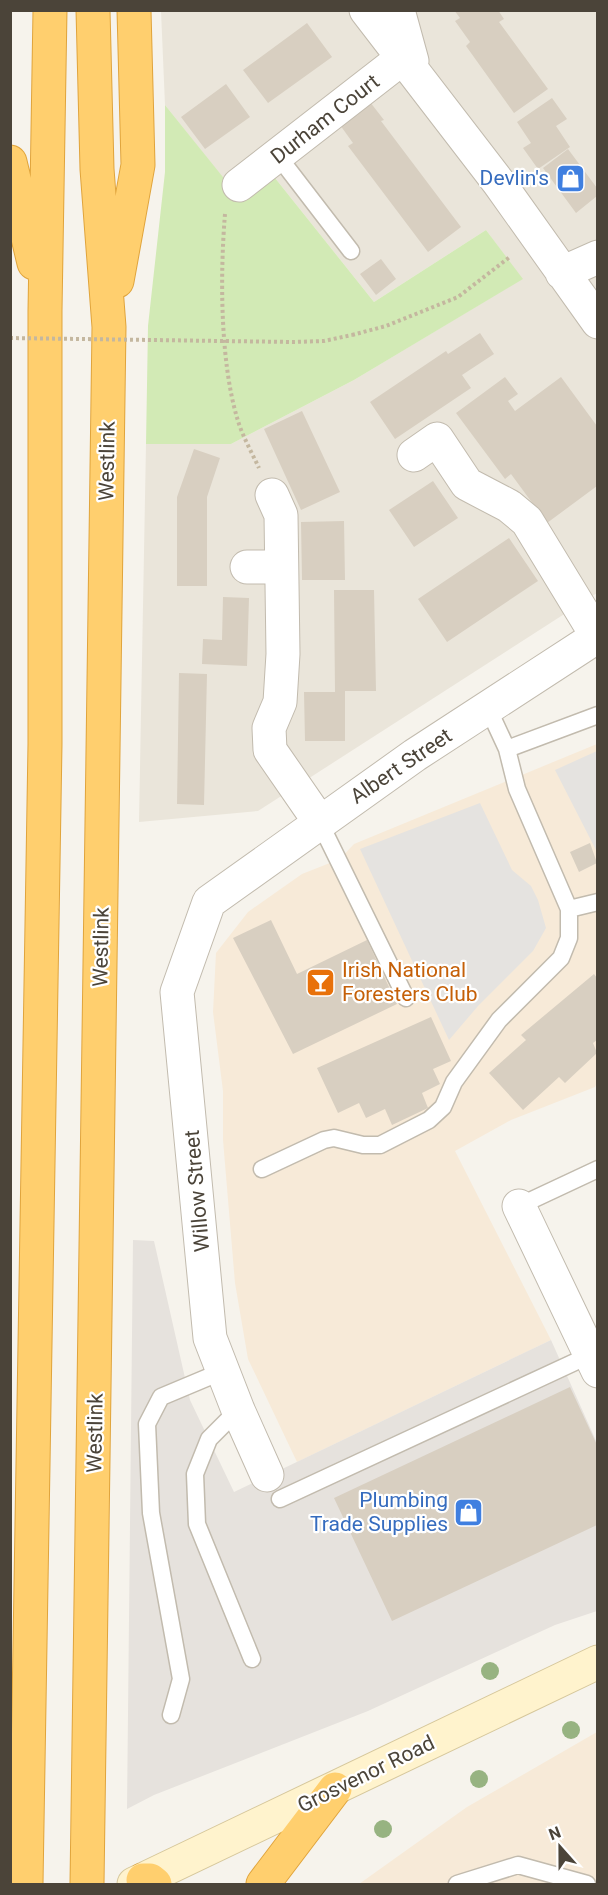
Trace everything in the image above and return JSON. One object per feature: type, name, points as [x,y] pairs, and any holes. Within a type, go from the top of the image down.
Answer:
[{"type":"highway","points":[[26,1884],[45,744],[45,311],[50,10]]},
{"type":"highway","name":"Westlink","points":[[87,1884],[109,327],[97,169],[93,10]]},
{"type":"highway","points":[[109,327],[138,165],[134,10]]},
{"type":"highway","points":[[10,162],[45,311]]},
{"type":"highway","points":[[263,1884],[335,1789]]},
{"type":"main road","name":"Grosvenor Road","points":[[144,1883],[597,1662]]},
{"type":"street","points":[[366,10],[410,62],[597,322]]},
{"type":"street","points":[[398,10],[410,62]]},
{"type":"street","name":"Durham Court","points":[[239,185],[410,62]]},
{"type":"street","points":[[562,273],[597,257]]},
{"type":"street","points":[[414,455],[437,440],[467,484],[509,506],[527,521],[597,636]]},
{"type":"street","points":[[272,495],[281,515],[283,654],[280,702],[268,729],[270,750],[319,821]]},
{"type":"street","points":[[247,567],[281,567]]},
{"type":"street","name":"Albert Street","points":[[209,902],[319,821],[597,636]]},
{"type":"street","name":"Willow Street","points":[[209,902],[177,992],[210,1338],[238,1410],[274,1487]]},
{"type":"street","points":[[519,1206],[594,1363]]},
{"type":"lane","points":[[278,156],[351,251]]},
{"type":"lane","points":[[262,1168],[324,1140],[334,1138],[363,1145],[380,1145],[429,1120],[443,1107],[454,1082],[499,1020],[561,958],[569,938],[569,909],[518,789],[507,749],[488,708]]},
{"type":"lane","points":[[507,749],[597,715]]},
{"type":"lane","points":[[319,821],[406,998]]},
{"type":"lane","points":[[569,909],[597,902]]},
{"type":"lane","points":[[519,1206],[597,1169]]},
{"type":"lane","points":[[274,1487],[594,1363]]},
{"type":"lane","points":[[171,1715],[181,1678],[151,1513],[147,1424],[161,1397],[223,1371]]},
{"type":"lane","points":[[238,1410],[209,1439],[195,1474],[197,1524],[252,1659]]},
{"type":"lane","points":[[457,1884],[518,1865],[587,1884]]},
{"type":"path","points":[[239,185],[225,207],[222,254],[226,360],[238,421],[272,495]]},
{"type":"path","points":[[10,338],[324,341],[386,326],[458,297],[535,236]]},
{"type":"shaded area","points":[[161,11],[597,11],[597,593],[258,811],[139,822],[146,444],[231,444],[354,380],[522,279],[486,230],[374,302],[275,178],[243,203],[165,105]]},
{"type":"shaded area","points":[[597,744],[597,1083],[595,1087],[511,1120],[455,1151],[551,1340],[297,1462],[248,1359],[235,1283],[223,1140],[223,1091],[213,1012],[216,953],[248,912],[302,874],[340,859],[354,844]]},
{"type":"shaded area","points":[[597,751],[597,852],[555,770]]},
{"type":"shaded area","points":[[480,803],[512,870],[531,886],[538,900],[546,928],[533,951],[478,1006],[449,1040],[360,849]]},
{"type":"shaded area","points":[[133,1240],[154,1241],[190,1400],[234,1492],[551,1340],[597,1443],[597,1611],[555,1625],[368,1711],[154,1795],[127,1809]]},
{"type":"shaded area","points":[[597,1732],[597,1884],[359,1884],[467,1807]]},
{"type":"green space","points":[[165,105],[243,202],[275,178],[374,302],[486,230],[523,279],[354,380],[231,444],[146,444],[148,326],[165,172]]},
{"type":"building","points":[[454,10],[498,10],[504,19],[499,22],[548,89],[514,113],[466,46],[470,42],[455,21],[460,18]]},
{"type":"building","points":[[307,23],[332,57],[268,103],[243,70]]},
{"type":"building","points":[[226,84],[250,117],[205,149],[181,117]]},
{"type":"building","points":[[552,98],[567,119],[556,126],[570,147],[538,169],[523,148],[531,143],[517,122]]},
{"type":"building","points":[[370,102],[384,120],[381,121],[461,227],[428,252],[348,146],[353,143],[340,125]]},
{"type":"building","name":"Devlin's","points":[[568,149],[597,188],[597,196],[576,213],[543,168]]},
{"type":"building","points":[[381,259],[396,279],[376,295],[360,274]]},
{"type":"building","points":[[480,333],[494,354],[462,375],[471,388],[395,439],[370,402],[446,351],[448,354]]},
{"type":"building","points":[[505,377],[518,394],[508,401],[515,411],[561,377],[597,426],[597,486],[547,523],[511,474],[505,479],[456,413]]},
{"type":"building","points":[[302,411],[340,492],[301,510],[264,429]]},
{"type":"building","points":[[194,449],[220,458],[207,497],[207,586],[177,586],[177,497]]},
{"type":"building","points":[[433,481],[458,518],[414,547],[389,510]]},
{"type":"building","points":[[344,521],[345,580],[302,580],[301,522]]},
{"type":"building","points":[[509,538],[538,581],[447,642],[418,599]]},
{"type":"building","points":[[334,590],[374,590],[376,691],[345,691],[345,741],[305,741],[304,692],[335,692]]},
{"type":"building","points":[[223,597],[249,598],[247,666],[202,664],[203,639],[222,640]]},
{"type":"building","points":[[179,673],[207,674],[204,805],[177,804]]},
{"type":"building","points":[[590,843],[597,863],[579,872],[570,852]]},
{"type":"building","name":"Irish National Foresters Club","points":[[271,920],[297,974],[367,940],[397,1004],[293,1054],[233,938]]},
{"type":"building","points":[[594,974],[597,978],[597,1040],[593,1043],[597,1053],[565,1083],[559,1077],[523,1110],[489,1073],[526,1040],[521,1035]]},
{"type":"building","points":[[431,1017],[451,1061],[433,1069],[440,1084],[422,1093],[428,1108],[392,1125],[385,1109],[366,1118],[359,1103],[338,1113],[317,1068]]},
{"type":"building","name":"Plumbing Trade Supplies","points":[[570,1387],[597,1445],[597,1525],[392,1621],[334,1498]]},
{"type":"place","name":"Devlin's","points":[[570,178]]},
{"type":"place","name":"Irish National Foresters Club","points":[[321,982]]},
{"type":"place","name":"Plumbing Trade Supplies","points":[[469,1512]]}]
